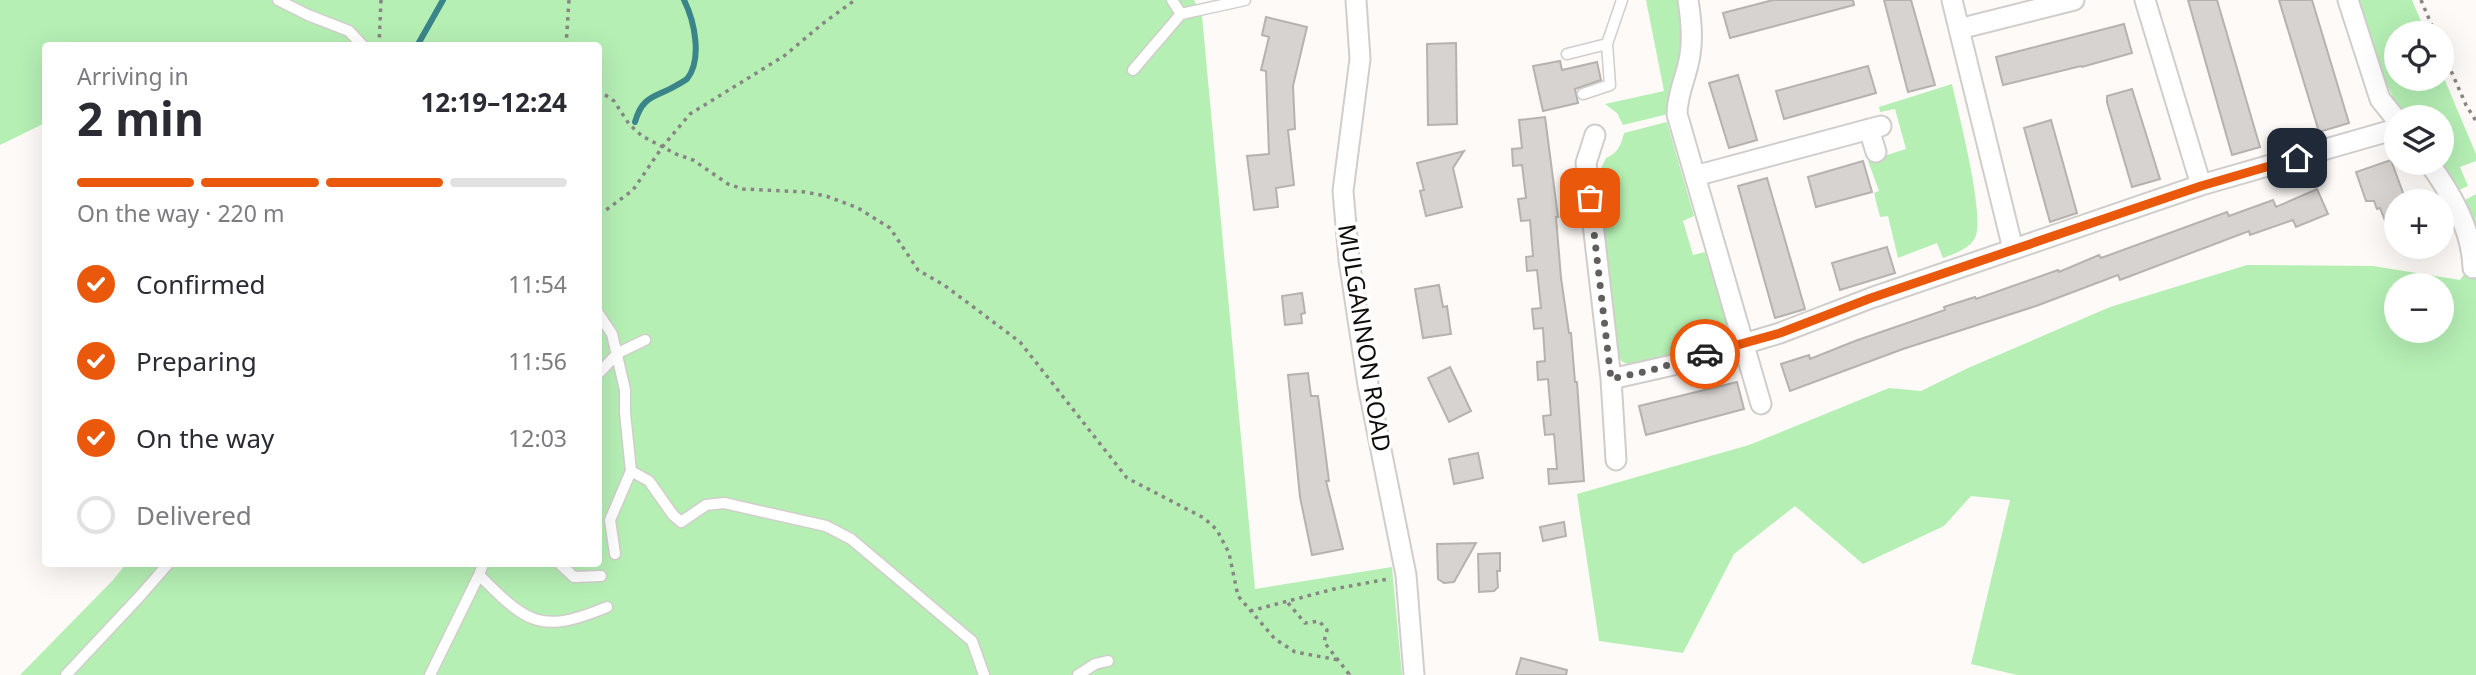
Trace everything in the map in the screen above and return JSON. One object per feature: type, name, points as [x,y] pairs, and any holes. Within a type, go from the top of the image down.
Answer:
[{"type":"street","name":"MULGANNON ROAD","points":[[1356,0],[1360,59],[1343,191],[1349,260],[1368,385],[1406,575],[1414,675]]},
{"type":"street","points":[[1688,0],[1692,28],[1690,56],[1677,99],[1677,114],[1695,176],[1706,235],[1744,343],[1761,404]]},
{"type":"street","points":[[1952,0],[2013,249]]},
{"type":"street","points":[[1959,29],[2074,0]]},
{"type":"street","points":[[2145,0],[2201,186]]},
{"type":"street","points":[[2348,0],[2380,99],[2385,105]]},
{"type":"street","points":[[1695,176],[1875,128],[1876,152]]},
{"type":"street","points":[[1611,379],[1672,365],[1780,333],[1925,272],[2013,249],[2201,186],[2384,133]]},
{"type":"street","points":[[1595,135],[1586,163],[1611,379],[1616,460]]},
{"type":"street","points":[[2438,175],[2451,194],[2474,258]]},
{"type":"lane","points":[[278,0],[349,31],[359,42]]},
{"type":"lane","points":[[1172,0],[1181,14]]},
{"type":"lane","points":[[1133,70],[1181,14],[1245,0]]},
{"type":"lane","points":[[1583,94],[1611,85],[1606,44],[1622,0]]},
{"type":"lane","points":[[1567,54],[1606,44]]},
{"type":"lane","points":[[602,319],[612,334],[618,353],[625,390],[631,471],[610,520],[615,554]]},
{"type":"lane","points":[[602,370],[618,353],[645,340]]},
{"type":"lane","points":[[631,471],[649,481],[681,522],[706,505],[724,503],[826,526],[851,539],[972,641],[984,675]]},
{"type":"lane","points":[[66,675],[165,567]]},
{"type":"lane","points":[[430,675],[482,567]]},
{"type":"lane","points":[[563,567],[574,577],[601,576]]},
{"type":"lane","points":[[479,575],[507,603],[532,620],[555,623],[580,618],[607,607]]},
{"type":"lane","points":[[1078,675],[1095,664],[1108,661]]},
{"type":"path","points":[[379,42],[381,0]]},
{"type":"path","points":[[566,42],[569,0]]},
{"type":"path","points":[[602,209],[633,190],[663,146],[690,114],[784,56],[855,0]]},
{"type":"path","points":[[2421,0],[2430,21]]},
{"type":"path","points":[[2454,78],[2476,121]]},
{"type":"path","points":[[602,93],[614,101],[629,124],[642,136],[694,160],[728,184],[743,189],[805,192],[826,196],[858,208],[890,228],[918,270],[944,285],[1020,342],[1127,478],[1204,518],[1217,530],[1229,553],[1238,596],[1275,639],[1295,652],[1339,660]]},
{"type":"path","points":[[1250,611],[1334,589],[1406,575]]},
{"type":"path","points":[[1288,603],[1305,623],[1319,621],[1327,630],[1324,642],[1348,675]]},
{"type":"green space","points":[[0,0],[1194,0],[1202,16],[1255,589],[1392,567],[1402,675],[20,675],[124,567],[602,567],[602,42],[42,42],[42,124],[0,145]]},
{"type":"green space","points":[[1646,0],[1679,0],[1681,52],[1670,93],[1668,114],[1623,125],[1617,113],[1605,104],[1664,91]]},
{"type":"green space","points":[[2358,0],[2412,0],[2421,21],[2384,21],[2384,77]]},
{"type":"green space","points":[[1952,84],[1974,187],[1977,209],[1975,238],[1965,248],[1943,258],[1937,243],[1898,258],[1888,216],[1880,217],[1874,193],[1879,191],[1868,161],[1906,149],[1895,109],[1880,112],[1879,107]]},
{"type":"green space","points":[[2390,91],[2449,91],[2476,154],[2476,161],[2460,167],[2468,186],[2457,191],[2448,175],[2454,175],[2454,105],[2397,103]]},
{"type":"green space","points":[[1667,122],[1694,216],[1683,221],[1693,255],[1705,252],[1728,328],[1725,336],[1719,340],[1629,364],[1621,361],[1616,351],[1599,210],[1605,208],[1601,168],[1606,158],[1618,148],[1624,133]]},
{"type":"green space","points":[[2476,194],[2476,239],[2463,201]]},
{"type":"green space","points":[[2476,257],[2476,675],[2017,675],[1971,664],[2010,500],[1971,496],[1944,526],[1863,564],[1795,506],[1734,554],[1683,653],[1599,641],[1577,494],[1749,445],[1889,388],[1921,391],[2110,307],[2247,265],[2373,266],[2416,273],[2384,273],[2384,343],[2454,343],[2454,279],[2460,280]]},
{"type":"building","points":[[1773,0],[1853,0],[1854,5],[1730,38],[1723,13]]},
{"type":"building","points":[[1884,0],[1911,0],[1935,85],[1908,92]]},
{"type":"building","points":[[2188,0],[2217,0],[2260,147],[2232,155]]},
{"type":"building","points":[[2279,0],[2312,0],[2349,123],[2319,132]]},
{"type":"building","points":[[1266,17],[1307,27],[1293,86],[1295,129],[1288,130],[1294,185],[1276,188],[1278,207],[1254,210],[1247,156],[1269,154],[1266,71],[1261,70],[1269,37],[1262,35]]},
{"type":"building","points":[[2124,24],[2132,53],[2003,85],[1996,57]]},
{"type":"building","points":[[1456,43],[1457,124],[1428,125],[1427,44]]},
{"type":"building","points":[[1560,61],[1562,70],[1597,62],[1601,80],[1575,89],[1578,103],[1543,111],[1533,66]]},
{"type":"building","points":[[1868,66],[1876,93],[1784,119],[1776,91]]},
{"type":"building","points":[[1738,75],[1757,140],[1729,148],[1709,83]]},
{"type":"building","points":[[2132,89],[2160,179],[2132,187],[2107,96]]},
{"type":"building","points":[[1545,117],[1558,217],[1561,278],[1577,382],[1584,481],[1549,484],[1548,469],[1557,469],[1554,434],[1545,435],[1543,416],[1551,415],[1548,379],[1538,380],[1537,362],[1545,361],[1543,328],[1534,329],[1532,309],[1541,308],[1537,270],[1527,271],[1526,257],[1533,256],[1530,220],[1521,221],[1518,199],[1526,198],[1522,165],[1513,166],[1512,149],[1522,148],[1519,120]]},
{"type":"building","points":[[2051,120],[2077,213],[2050,222],[2024,128]]},
{"type":"building","points":[[1464,151],[1453,168],[1462,207],[1426,216],[1420,191],[1424,190],[1417,163]]},
{"type":"building","points":[[1863,161],[1872,192],[1816,207],[1808,177]]},
{"type":"building","points":[[2384,162],[2384,175],[2396,175],[2402,189],[2384,189],[2384,218],[2374,201],[2366,201],[2356,172]]},
{"type":"building","points":[[1767,178],[1805,309],[1775,318],[1738,186]]},
{"type":"building","points":[[2317,189],[2328,214],[2296,227],[2293,220],[2250,235],[2249,231],[2120,280],[2118,275],[1790,391],[1781,364],[1809,355],[1810,359],[1945,310],[1944,307],[1975,297],[1976,299],[2058,270],[2059,272],[2099,255],[2101,258],[2227,212],[2229,216],[2273,200],[2276,207]]},
{"type":"building","points":[[1887,247],[1895,273],[1840,290],[1832,263]]},
{"type":"building","points":[[1439,285],[1443,307],[1447,306],[1451,334],[1423,338],[1415,289]]},
{"type":"building","points":[[1302,293],[1305,313],[1301,314],[1302,323],[1285,325],[1282,296]]},
{"type":"building","points":[[1450,367],[1471,411],[1449,422],[1428,378]]},
{"type":"building","points":[[1308,373],[1311,396],[1318,396],[1329,481],[1326,481],[1343,549],[1312,555],[1300,497],[1288,375]]},
{"type":"building","points":[[1737,382],[1744,409],[1646,435],[1639,406]]},
{"type":"building","points":[[1478,453],[1483,478],[1454,484],[1449,459]]},
{"type":"building","points":[[1564,522],[1566,536],[1543,541],[1540,527]]},
{"type":"building","points":[[1476,543],[1454,582],[1444,583],[1438,579],[1437,544]]},
{"type":"building","points":[[1500,553],[1498,587],[1494,591],[1479,592],[1478,554]]},
{"type":"building","points":[[1521,658],[1567,670],[1566,675],[1516,675]]},
{"type":"waterway","points":[[419,42],[443,0]]},
{"type":"waterway","points":[[635,122],[646,101],[687,79],[692,71],[695,40],[684,0]]},
{"type":"way so far","points":[[1590,198],[1611,379],[1672,365],[1705,354]]},
{"type":"route","points":[[1705,354],[1780,333],[2013,249],[2201,186],[2297,158]]}]
